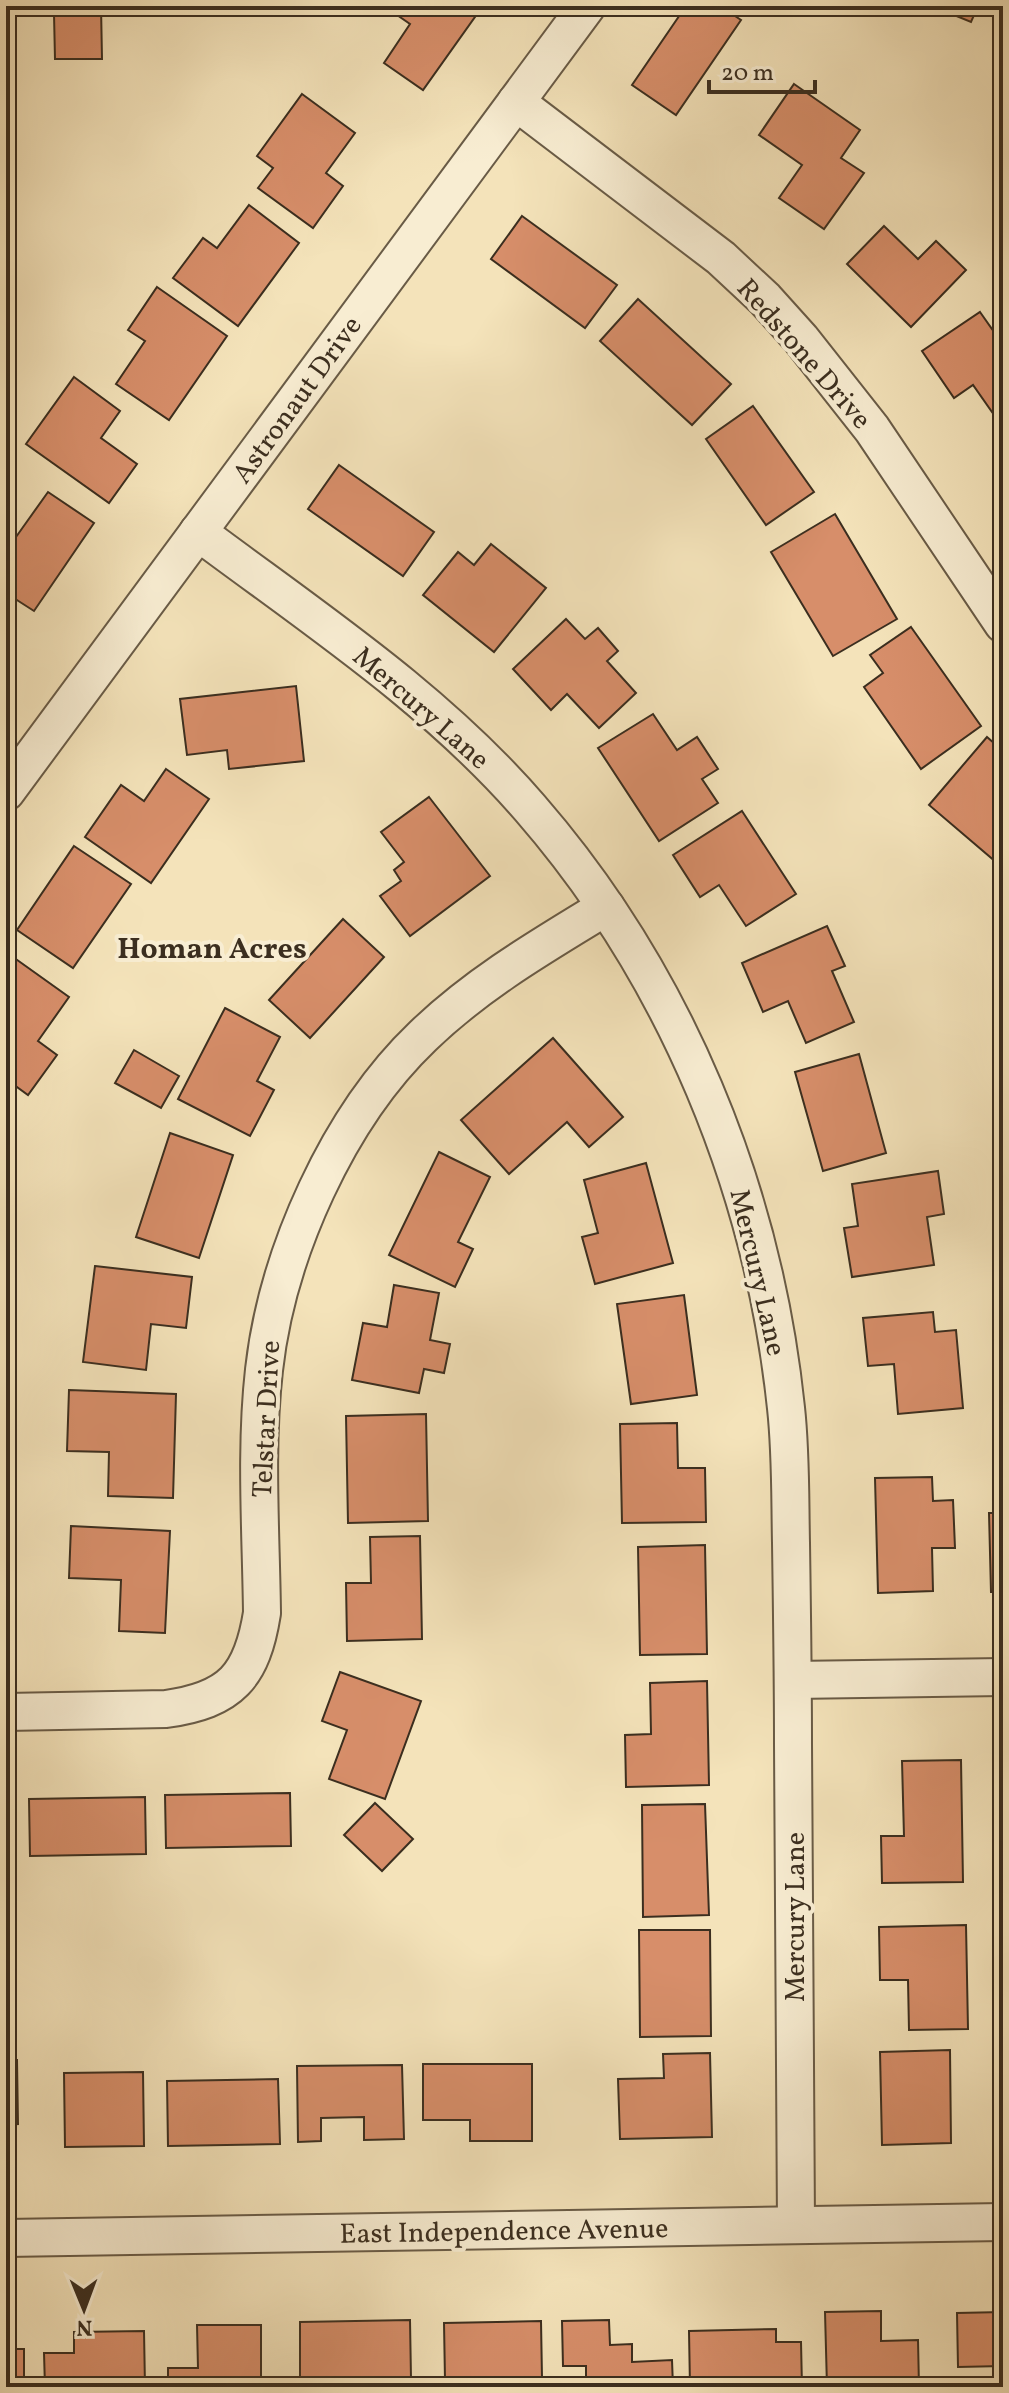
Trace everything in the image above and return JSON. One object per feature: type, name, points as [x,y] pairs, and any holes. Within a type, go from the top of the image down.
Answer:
[{"type":"street","name":"Astronaut Drive","points":[[6,792],[587,6]]},
{"type":"street","name":"Redstone Drive","points":[[516,102],[721,258],[765,299],[872,429],[1003,624]]},
{"type":"street","name":"Mercury Lane","points":[[198,532],[381,668],[462,737],[532,810],[606,907],[660,995],[708,1095],[729,1148],[760,1249],[787,1413],[793,1680],[796,2225]]},
{"type":"street","name":"Telstar Drive","points":[[6,1712],[166,1709],[191,1705],[212,1697],[233,1683],[249,1665],[262,1613],[260,1437],[264,1368],[279,1289],[308,1210],[331,1163],[376,1091],[422,1037],[505,969],[606,907]]},
{"type":"street","points":[[793,1680],[1003,1677]]},
{"type":"street","name":"East Independence Avenue","points":[[6,2238],[1003,2222]]},
{"type":"building","points":[[6,6],[101,6],[102,59],[55,59],[54,14],[6,15]]},
{"type":"building","points":[[182,6],[226,6],[227,15],[182,16]]},
{"type":"building","points":[[384,6],[482,7],[423,90],[384,63],[410,24]]},
{"type":"building","points":[[686,6],[720,6],[741,20],[676,115],[632,85]]},
{"type":"building","points":[[932,6],[978,6],[971,22]]},
{"type":"building","points":[[794,84],[860,130],[841,158],[864,173],[824,229],[779,198],[802,165],[759,135]]},
{"type":"building","points":[[302,94],[355,133],[326,173],[343,186],[313,228],[258,188],[273,168],[257,156]]},
{"type":"building","points":[[249,205],[299,243],[238,326],[173,278],[203,238],[217,248]]},
{"type":"building","points":[[522,216],[617,285],[585,328],[491,259]]},
{"type":"building","points":[[884,226],[918,259],[936,241],[966,270],[911,327],[847,264]]},
{"type":"building","points":[[157,287],[227,336],[169,420],[116,384],[145,341],[128,330]]},
{"type":"building","points":[[638,299],[731,384],[692,425],[600,341]]},
{"type":"building","points":[[980,312],[992,329],[1003,321],[1003,420],[999,422],[973,385],[954,398],[922,351]]},
{"type":"building","points":[[74,377],[120,411],[101,438],[137,464],[109,503],[26,444]]},
{"type":"building","points":[[753,406],[814,492],[766,525],[706,439]]},
{"type":"building","points":[[339,465],[434,532],[403,576],[308,509]]},
{"type":"building","points":[[48,492],[94,523],[34,611],[6,593],[6,539],[10,533],[16,537]]},
{"type":"building","points":[[835,514],[897,619],[833,656],[771,552]]},
{"type":"building","points":[[491,544],[546,588],[494,652],[423,595],[458,552],[474,565]]},
{"type":"building","points":[[566,619],[585,639],[598,628],[618,651],[607,661],[636,693],[599,728],[567,694],[551,710],[513,669]]},
{"type":"building","points":[[911,627],[981,726],[921,769],[864,687],[883,673],[870,655]]},
{"type":"building","points":[[296,686],[304,761],[229,769],[227,750],[187,755],[180,699]]},
{"type":"building","points":[[653,714],[677,750],[697,737],[718,769],[702,779],[718,803],[659,841],[598,748]]},
{"type":"building","points":[[987,737],[1003,751],[1003,868],[929,805]]},
{"type":"building","points":[[166,769],[209,799],[151,883],[85,837],[121,785],[144,801]]},
{"type":"building","points":[[429,797],[490,876],[410,936],[380,896],[401,881],[394,870],[404,862],[381,832]]},
{"type":"building","points":[[742,811],[796,894],[746,926],[719,885],[700,897],[673,855]]},
{"type":"building","points":[[74,846],[131,884],[73,968],[17,930]]},
{"type":"building","points":[[343,919],[384,957],[310,1038],[269,1000]]},
{"type":"building","points":[[827,926],[845,966],[832,971],[854,1022],[806,1043],[788,1001],[763,1012],[742,963]]},
{"type":"building","points":[[6,952],[69,997],[38,1041],[57,1055],[28,1095],[6,1079]]},
{"type":"building","points":[[225,1008],[280,1037],[257,1081],[274,1090],[250,1136],[178,1099]]},
{"type":"building","points":[[553,1038],[623,1117],[589,1147],[567,1122],[509,1174],[461,1120]]},
{"type":"building","points":[[134,1050],[179,1076],[161,1108],[115,1083]]},
{"type":"building","points":[[859,1054],[886,1153],[823,1171],[795,1072]]},
{"type":"building","points":[[170,1133],[233,1155],[199,1258],[136,1237]]},
{"type":"building","points":[[439,1152],[490,1177],[458,1242],[473,1249],[455,1287],[389,1255]]},
{"type":"building","points":[[646,1163],[673,1263],[595,1284],[582,1237],[598,1233],[584,1180]]},
{"type":"building","points":[[938,1171],[944,1214],[927,1217],[934,1265],[852,1277],[844,1228],[858,1226],[852,1184]]},
{"type":"building","points":[[95,1266],[192,1277],[186,1328],[151,1324],[146,1370],[83,1362]]},
{"type":"building","points":[[394,1285],[439,1293],[430,1340],[450,1344],[444,1373],[424,1369],[419,1393],[352,1380],[363,1323],[387,1327]]},
{"type":"building","points":[[684,1295],[697,1395],[631,1404],[617,1304]]},
{"type":"building","points":[[933,1312],[935,1332],[956,1330],[963,1408],[898,1414],[894,1364],[868,1366],[863,1318]]},
{"type":"building","points":[[69,1390],[176,1394],[173,1498],[108,1496],[109,1452],[67,1451]]},
{"type":"building","points":[[426,1414],[428,1521],[348,1523],[346,1416]]},
{"type":"building","points":[[677,1423],[678,1468],[705,1468],[706,1522],[622,1523],[620,1424]]},
{"type":"building","points":[[932,1477],[933,1501],[953,1500],[955,1548],[932,1548],[933,1591],[878,1593],[875,1478]]},
{"type":"building","points":[[989,1513],[1003,1513],[1003,1592],[991,1592]]},
{"type":"building","points":[[71,1526],[170,1531],[165,1633],[119,1631],[121,1580],[69,1578]]},
{"type":"building","points":[[420,1536],[422,1639],[347,1641],[346,1583],[371,1583],[370,1537]]},
{"type":"building","points":[[705,1545],[707,1654],[640,1655],[638,1547]]},
{"type":"building","points":[[340,1672],[421,1701],[385,1799],[329,1779],[347,1730],[322,1721]]},
{"type":"building","points":[[707,1681],[709,1785],[626,1787],[625,1735],[651,1734],[650,1683]]},
{"type":"building","points":[[961,1760],[963,1882],[882,1883],[881,1836],[904,1836],[902,1761]]},
{"type":"building","points":[[290,1793],[291,1846],[166,1848],[165,1795]]},
{"type":"building","points":[[145,1797],[146,1854],[30,1856],[29,1799]]},
{"type":"building","points":[[375,1803],[413,1839],[382,1871],[344,1835]]},
{"type":"building","points":[[705,1804],[709,1915],[643,1917],[642,1805]]},
{"type":"building","points":[[966,1925],[968,2029],[909,2030],[908,1980],[880,1980],[879,1927]]},
{"type":"building","points":[[639,1930],[710,1930],[711,2036],[640,2037]]},
{"type":"building","points":[[950,2050],[951,2143],[882,2145],[880,2052]]},
{"type":"building","points":[[710,2053],[712,2137],[620,2139],[618,2079],[664,2078],[663,2054]]},
{"type":"building","points":[[6,2060],[17,2060],[18,2124],[6,2125]]},
{"type":"building","points":[[423,2064],[532,2064],[532,2141],[470,2141],[470,2120],[423,2120]]},
{"type":"building","points":[[402,2065],[404,2139],[364,2140],[364,2117],[321,2118],[321,2141],[298,2142],[297,2066]]},
{"type":"building","points":[[143,2072],[144,2146],[65,2147],[64,2073]]},
{"type":"building","points":[[278,2079],[280,2144],[168,2146],[167,2081]]},
{"type":"building","points":[[881,2311],[881,2341],[918,2340],[919,2387],[827,2387],[825,2312]]},
{"type":"building","points":[[1003,2312],[1003,2366],[958,2367],[957,2313]]},
{"type":"building","points":[[410,2320],[411,2379],[300,2380],[300,2322]]},
{"type":"building","points":[[609,2320],[610,2345],[632,2344],[632,2362],[672,2360],[673,2387],[586,2387],[586,2366],[563,2366],[562,2321]]},
{"type":"building","points":[[541,2321],[542,2378],[445,2380],[444,2323]]},
{"type":"building","points":[[197,2325],[261,2325],[261,2387],[168,2387],[168,2368],[198,2368]]},
{"type":"building","points":[[776,2329],[776,2342],[801,2342],[802,2387],[690,2387],[689,2331]]},
{"type":"building","points":[[144,2331],[145,2387],[45,2387],[44,2353],[74,2353],[74,2332]]},
{"type":"building","points":[[6,2349],[24,2349],[24,2387],[6,2387]]},
{"type":"district","name":"Homan Acres","points":[[212,948]]}]
